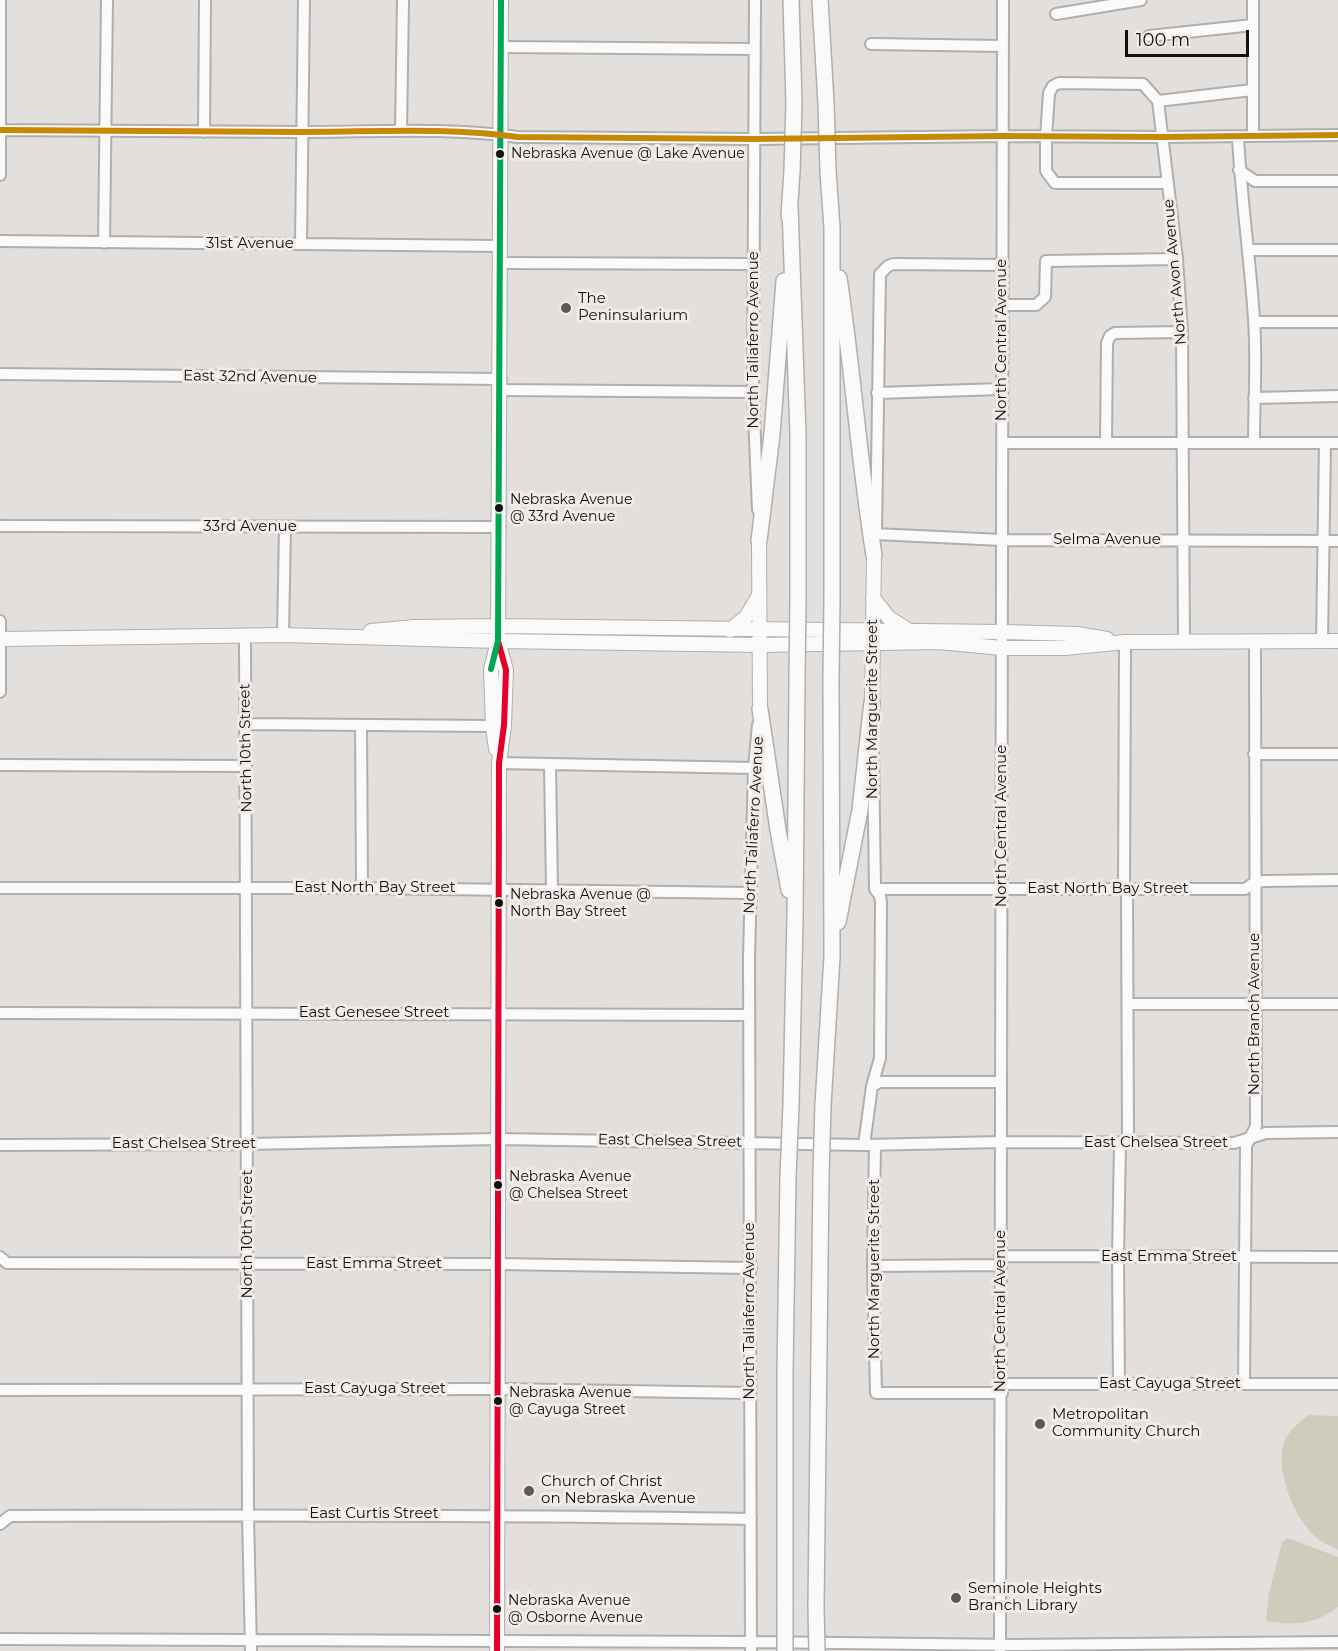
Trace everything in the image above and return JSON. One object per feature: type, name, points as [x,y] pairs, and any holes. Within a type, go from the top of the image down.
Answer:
[{"type":"highway","points":[[759,541],[772,434],[790,207],[794,103],[791,0]]},
{"type":"highway","points":[[817,1651],[823,1105],[832,957],[832,228],[820,0]]},
{"type":"highway","points":[[785,1651],[785,1371],[795,917],[798,599],[798,435],[790,207]]},
{"type":"highway","points":[[832,228],[850,352],[862,476],[874,555]]},
{"type":"highway","points":[[832,957],[860,810],[872,702]]},
{"type":"highway","points":[[760,710],[779,838],[795,917]]},
{"type":"main road","points":[[499,763],[493,726],[491,670],[498,641],[500,527],[501,0]]},
{"type":"main road","name":"North Taliaferro Avenue","points":[[759,541],[760,710]]},
{"type":"main road","name":"North Marguerite Street","points":[[872,702],[874,555]]},
{"type":"main road","points":[[730,630],[746,617],[759,595]]},
{"type":"main road","points":[[873,598],[889,618],[910,631]]},
{"type":"main road","points":[[312,637],[415,627],[498,626],[759,630],[872,636],[1002,648],[1065,648],[1125,642],[1338,641]]},
{"type":"main road","points":[[0,639],[283,635],[759,645],[910,631],[1077,634],[1125,642]]},
{"type":"main road","points":[[497,1646],[499,763],[504,725],[506,670],[498,641]]},
{"type":"street","points":[[0,0],[0,175]]},
{"type":"street","points":[[104,243],[107,0]]},
{"type":"street","points":[[204,132],[205,0]]},
{"type":"street","points":[[301,244],[304,0]]},
{"type":"street","points":[[401,131],[403,0]]},
{"type":"street","name":"North Taliaferro Avenue","points":[[755,0],[753,392],[759,541]]},
{"type":"street","name":"North Central Avenue","points":[[1000,1648],[1003,0]]},
{"type":"street","points":[[1056,14],[1141,0]]},
{"type":"street","points":[[1253,0],[1253,136]]},
{"type":"street","points":[[1149,36],[1253,26]]},
{"type":"street","points":[[871,44],[1003,46]]},
{"type":"street","points":[[501,48],[754,49]]},
{"type":"street","points":[[1167,183],[1055,183],[1047,171],[1046,136],[1049,93],[1053,86],[1059,83],[1143,84],[1158,101],[1252,90]]},
{"type":"street","name":"North Avon Avenue","points":[[1158,101],[1177,259],[1182,332],[1184,641]]},
{"type":"street","points":[[0,130],[401,131],[530,137],[754,139],[1338,135]]},
{"type":"street","points":[[1238,136],[1239,170],[1255,322],[1254,442]]},
{"type":"street","points":[[1239,170],[1246,177],[1255,181],[1338,181]]},
{"type":"street","name":"31st Avenue","points":[[0,241],[500,246]]},
{"type":"street","points":[[1249,250],[1338,250]]},
{"type":"street","points":[[1002,304],[1036,305],[1045,297],[1046,261],[1177,259]]},
{"type":"street","points":[[500,263],[754,264]]},
{"type":"street","name":"North Marguerite Street","points":[[874,555],[879,279],[883,270],[893,264],[1002,266]]},
{"type":"street","points":[[1255,322],[1338,322]]},
{"type":"street","points":[[1106,442],[1107,343],[1110,336],[1115,333],[1182,332]]},
{"type":"street","points":[[0,366],[0,381]]},
{"type":"street","name":"East 32nd Avenue","points":[[0,374],[753,392]]},
{"type":"street","points":[[877,393],[1002,389]]},
{"type":"street","points":[[1254,398],[1338,396]]},
{"type":"street","points":[[1002,443],[1338,443]]},
{"type":"street","points":[[1322,641],[1325,443]]},
{"type":"street","name":"33rd Avenue","points":[[0,526],[500,527]]},
{"type":"street","points":[[283,635],[285,527]]},
{"type":"street","name":"Selma Avenue","points":[[876,534],[1002,540],[1338,541]]},
{"type":"street","points":[[0,621],[0,692]]},
{"type":"street","name":"North 10th Street","points":[[245,636],[248,1514],[251,1645]]},
{"type":"street","name":"North Branch Avenue","points":[[1244,1383],[1246,1146],[1256,1126],[1255,641]]},
{"type":"street","points":[[1119,1384],[1118,1257],[1128,1004],[1125,889],[1125,642]]},
{"type":"street","name":"North Marguerite Street","points":[[872,702],[875,889],[881,902],[880,1058],[872,1086],[869,1145],[876,1393]]},
{"type":"street","name":"North Taliaferro Avenue","points":[[752,1646],[750,893],[754,768],[760,710]]},
{"type":"street","points":[[246,724],[493,726]]},
{"type":"street","points":[[361,725],[362,888]]},
{"type":"street","points":[[1254,754],[1338,754]]},
{"type":"street","points":[[499,763],[754,768]]},
{"type":"street","points":[[550,764],[552,890]]},
{"type":"street","points":[[0,765],[246,766]]},
{"type":"street","name":"East North Bay Street","points":[[875,889],[1245,889],[1255,882],[1338,879]]},
{"type":"street","name":"East North Bay Street","points":[[0,888],[247,887],[750,893]]},
{"type":"street","points":[[1128,1004],[1338,1004]]},
{"type":"street","name":"East Genesee Street","points":[[0,1013],[749,1015]]},
{"type":"street","points":[[880,1058],[881,1068],[886,1078],[892,1082]]},
{"type":"street","points":[[872,1086],[880,1082],[1001,1082]]},
{"type":"street","name":"East Chelsea Street","points":[[0,1145],[248,1144],[498,1139],[869,1145],[1001,1142],[1234,1143],[1266,1133],[1338,1132]]},
{"type":"street","name":"East Emma Street","points":[[0,1257],[7,1263],[497,1264],[750,1268]]},
{"type":"street","name":"East Emma Street","points":[[873,1266],[1118,1257],[1338,1257]]},
{"type":"street","name":"East Cayuga Street","points":[[876,1393],[1119,1384],[1338,1384]]},
{"type":"street","name":"East Cayuga Street","points":[[0,1390],[497,1389],[750,1393]]},
{"type":"street","name":"East Curtis Street","points":[[0,1524],[10,1516],[248,1514],[751,1519]]},
{"type":"street","points":[[0,1639],[120,1639],[251,1645],[1000,1648],[1260,1647],[1338,1642]]},
{"type":"street","points":[[120,1639],[120,1651]]},
{"type":"shaded area","points":[[1308,1415],[1338,1416],[1338,1550],[1320,1540],[1301,1520],[1284,1481],[1282,1454],[1284,1442],[1291,1431]]},
{"type":"shaded area","points":[[1288,1538],[1338,1557],[1338,1607],[1322,1617],[1295,1623],[1266,1621],[1269,1593],[1282,1542]]},
{"type":"transit line","points":[[491,669],[498,641],[501,0]]},
{"type":"transit line","points":[[0,130],[437,131],[518,137],[754,139],[1338,135]]},
{"type":"transit line","points":[[497,1651],[499,763],[504,725],[506,670],[498,641]]},
{"type":"place","name":"Nebraska Avenue @ Lake Avenue","points":[[500,154]]},
{"type":"place","name":"The Peninsularium","points":[[566,308]]},
{"type":"place","name":"Nebraska Avenue @ 33rd Avenue","points":[[499,508]]},
{"type":"place","name":"Nebraska Avenue @ North Bay Street","points":[[499,903]]},
{"type":"place","name":"Nebraska Avenue @ Chelsea Street","points":[[498,1185]]},
{"type":"place","name":"Nebraska Avenue @ Cayuga Street","points":[[498,1401]]},
{"type":"place","name":"Metropolitan Community Church","points":[[1040,1424]]},
{"type":"place","name":"Church of Christ on Nebraska Avenue","points":[[529,1491]]},
{"type":"place","name":"Seminole Heights Branch Library","points":[[956,1598]]},
{"type":"place","name":"Nebraska Avenue @ Osborne Avenue","points":[[497,1609]]}]
